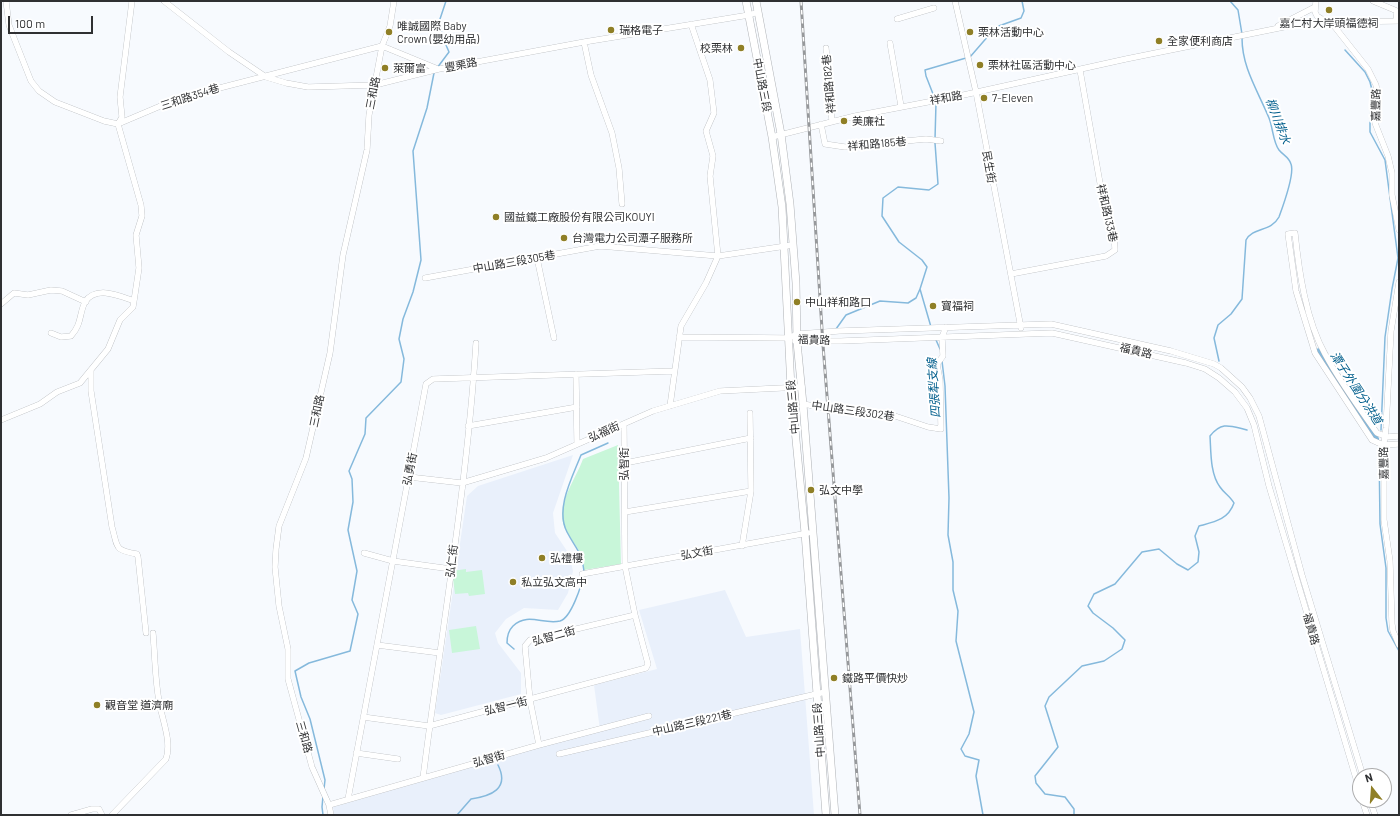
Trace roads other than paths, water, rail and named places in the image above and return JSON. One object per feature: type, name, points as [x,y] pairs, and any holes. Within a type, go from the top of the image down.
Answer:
[{"type":"main road","name":"中山路三段","points":[[746,1],[779,181],[792,388],[809,533],[825,692],[835,815]]},
{"type":"main road","name":"中山路三段","points":[[756,1],[781,134],[790,204],[797,342],[804,404],[816,695],[826,815]]},
{"type":"street","points":[[6,1],[9,25],[31,81],[39,91],[55,102],[104,121],[118,124]]},
{"type":"street","points":[[1,420],[40,404],[57,392],[80,383],[108,349],[120,320],[133,307],[139,268],[136,235],[142,216],[141,205],[118,124],[122,117],[120,97],[132,1]]},
{"type":"street","name":"豐栗路","points":[[164,1],[229,52],[266,77],[286,83],[308,87],[375,85],[439,69],[584,42],[749,15],[758,12]]},
{"type":"street","name":"三和路","points":[[331,815],[329,804],[312,767],[288,679],[288,649],[279,606],[275,567],[276,549],[279,526],[306,458],[330,353],[343,255],[367,150],[369,115],[382,46],[390,26],[394,1]]},
{"type":"street","name":"民生街","points":[[955,1],[976,92],[996,206],[1022,333]]},
{"type":"street","points":[[1274,29],[1308,23],[1397,21],[1397,11],[1373,1]]},
{"type":"street","points":[[1274,29],[1316,4]]},
{"type":"street","name":"嘉豐路","points":[[1316,4],[1317,16],[1334,26],[1368,69],[1376,84],[1378,95],[1375,123],[1388,156],[1392,173],[1392,195],[1399,230]]},
{"type":"street","points":[[897,19],[934,8]]},
{"type":"street","points":[[670,406],[681,326],[706,283],[718,256],[710,176],[713,156],[706,131],[714,113],[710,80],[691,24]]},
{"type":"street","name":"祥和路","points":[[772,137],[832,121],[901,106],[1080,70],[1126,58],[1274,29]]},
{"type":"street","points":[[584,42],[592,75],[612,133],[619,168],[622,204]]},
{"type":"street","points":[[890,43],[901,106]]},
{"type":"street","points":[[382,46],[439,69]]},
{"type":"street","name":"三和路354巷","points":[[118,124],[176,99],[382,46]]},
{"type":"street","name":"祥和路182巷","points":[[826,48],[832,121]]},
{"type":"street","name":"祥和路133巷","points":[[1011,274],[1106,256],[1115,250],[1114,232],[1100,183],[1080,70]]},
{"type":"street","name":"祥和路185巷","points":[[821,124],[825,144],[836,146],[845,147],[926,139],[938,140]]},
{"type":"street","points":[[1399,436],[1384,436],[1375,431],[1328,360],[1319,339],[1304,288],[1295,233],[1288,234],[1296,291],[1318,359],[1369,437],[1374,442],[1384,445],[1399,444]]},
{"type":"street","name":"中山路三段305巷","points":[[425,278],[600,246],[718,256],[783,245],[793,245]]},
{"type":"street","points":[[536,258],[554,338]]},
{"type":"street","name":"嘉豐路","points":[[1399,282],[1391,331],[1386,428],[1384,436],[1384,520],[1390,561],[1392,624],[1393,631],[1399,644]]},
{"type":"street","points":[[1,304],[14,293],[28,295],[51,290],[62,291],[86,302]]},
{"type":"street","points":[[51,333],[61,337],[72,336],[78,328],[86,302],[94,295],[102,293],[112,294],[134,301]]},
{"type":"street","name":"福貴路","points":[[789,338],[797,334],[839,331],[1051,324],[1202,360],[1220,368],[1242,387],[1250,398],[1259,416],[1302,575],[1361,768]]},
{"type":"street","name":"中山路三段302巷","points":[[804,404],[865,415],[892,415],[928,427],[941,428],[940,380],[937,364],[943,356],[942,337],[946,327]]},
{"type":"street","name":"福貴路","points":[[789,338],[797,342],[1052,333],[1186,363],[1205,369],[1219,378],[1235,392],[1247,408],[1254,425],[1269,486],[1353,768]]},
{"type":"street","points":[[680,337],[789,338]]},
{"type":"street","points":[[1311,341],[1319,339]]},
{"type":"street","name":"弘仁街","points":[[423,778],[462,483],[474,378],[476,344]]},
{"type":"street","points":[[91,371],[91,391],[112,526],[118,548],[121,551],[137,554],[146,633]]},
{"type":"street","name":"弘勇街","points":[[348,799],[426,384],[433,379],[674,371]]},
{"type":"street","points":[[576,374],[577,444]]},
{"type":"street","name":"弘福街","points":[[409,478],[462,483],[546,458],[653,411],[720,391],[802,387]]},
{"type":"street","points":[[468,426],[576,407]]},
{"type":"street","points":[[742,546],[751,491],[750,413]]},
{"type":"street","name":"弘智街","points":[[624,424],[625,566],[635,615],[648,664],[646,668]]},
{"type":"street","points":[[625,463],[751,438]]},
{"type":"street","points":[[625,512],[751,491]]},
{"type":"street","name":"弘文街","points":[[582,574],[809,533]]},
{"type":"street","points":[[364,553],[393,562],[451,569]]},
{"type":"street","name":"弘智二街","points":[[539,745],[530,700],[525,646],[530,640],[635,615]]},
{"type":"street","points":[[112,815],[166,759],[168,754],[168,745],[159,701],[153,633]]},
{"type":"street","points":[[377,645],[440,653]]},
{"type":"street","name":"弘智一街","points":[[363,717],[429,726],[646,668]]},
{"type":"street","name":"中山路三段221巷","points":[[559,754],[825,692]]},
{"type":"street","name":"弘智街","points":[[329,804],[539,745],[649,716]]},
{"type":"street","points":[[356,753],[398,759]]},
{"type":"street","points":[[71,815],[92,809],[99,809],[102,815]]},
{"type":"water","points":[[1320,348],[1374,431],[1370,434],[1315,349]]},
{"type":"waterway","points":[[437,68],[449,52],[443,38],[439,22],[446,1]]},
{"type":"waterway","name":"四張犁支線","points":[[970,57],[996,27],[1021,18],[1024,11],[1022,1]]},
{"type":"waterway","name":"柳川排水","points":[[1230,1],[1238,10],[1242,34]]},
{"type":"waterway","name":"柳川排水","points":[[1219,361],[1214,338],[1218,325],[1231,314],[1242,299],[1246,240],[1253,233],[1276,222],[1288,190],[1292,169],[1290,162],[1277,147],[1269,118],[1251,79],[1245,59],[1242,38]]},
{"type":"waterway","points":[[1345,50],[1365,72],[1370,82],[1373,94],[1370,114],[1370,132],[1385,160],[1398,258],[1385,337],[1381,430]]},
{"type":"waterway","name":"四張犁支線","points":[[935,99],[925,70],[966,58]]},
{"type":"waterway","points":[[324,789],[325,780],[310,719],[301,697],[295,671],[309,663],[350,651],[358,614],[352,600],[357,571],[348,530],[353,502],[352,479],[349,471],[365,434],[366,418],[401,382],[404,359],[399,339],[403,319],[413,292],[421,260],[413,151],[427,108],[434,73]]},
{"type":"waterway","name":"四張犁支線","points":[[935,139],[936,103]]},
{"type":"waterway","name":"四張犁支線","points":[[931,327],[920,289],[927,267],[922,260],[899,242],[882,216],[883,198],[898,187],[929,190],[938,184],[935,143]]},
{"type":"waterway","points":[[836,329],[846,315],[880,301],[908,303],[916,298],[920,289]]},
{"type":"waterway","name":"四張犁支線","points":[[936,340],[940,349]]},
{"type":"waterway","name":"四張犁支線","points":[[942,361],[945,386],[949,498],[948,535],[953,562],[953,590],[958,611],[956,641],[974,712],[969,734],[961,749],[965,756],[979,760],[976,776],[983,815]]},
{"type":"waterway","name":"柳川排水","points":[[1074,815],[1074,809],[1065,797],[1045,794],[1036,783],[1035,776],[1058,747],[1045,706],[1049,697],[1082,666],[1104,661],[1122,649],[1125,640],[1113,628],[1093,613],[1088,606],[1094,594],[1115,584],[1142,552],[1159,549],[1177,564],[1188,570],[1198,562],[1199,552],[1195,536],[1199,526],[1224,517],[1234,503],[1220,487],[1214,476],[1210,436],[1214,431],[1222,426],[1231,426],[1247,430]]},
{"type":"waterway","name":"潭子外圍分洪道","points":[[1367,428],[1376,439]]},
{"type":"waterway","points":[[584,571],[580,555],[567,532],[564,523],[564,504],[569,483],[581,455],[608,443]]},
{"type":"waterway","points":[[1379,447],[1380,524],[1386,568],[1386,618],[1388,631],[1399,651]]},
{"type":"waterway","points":[[514,649],[507,643],[508,634],[513,626],[519,622],[530,619],[548,622],[560,621],[564,619],[572,608],[581,586],[583,575]]},
{"type":"waterway","points":[[457,815],[471,799],[485,796],[500,786],[502,780],[498,765]]},
{"type":"waterway","points":[[323,796],[323,815]]},
{"type":"railway","points":[[801,1],[823,345],[860,815]]},
{"type":"place","name":"嘉仁村大岸頭福德祠","points":[[1329,10]]},
{"type":"place","name":"瑞格電子","points":[[611,30]]},
{"type":"place","name":"唯誠國際 Baby Crown (嬰幼用品)","points":[[389,32]]},
{"type":"place","name":"栗林活動中心","points":[[970,32]]},
{"type":"place","name":"全家便利商店","points":[[1159,41]]},
{"type":"place","name":"校栗林","points":[[741,48]]},
{"type":"place","name":"栗林社區活動中心","points":[[980,65]]},
{"type":"place","name":"萊爾富","points":[[385,68]]},
{"type":"place","name":"7-Eleven","points":[[984,98]]},
{"type":"place","name":"美廉社","points":[[844,121]]},
{"type":"place","name":"國益鐵工廠股份有限公司KOUYI","points":[[496,217]]},
{"type":"place","name":"台灣電力公司潭子服務所","points":[[564,238]]},
{"type":"place","name":"中山祥和路口","points":[[797,302]]},
{"type":"place","name":"寶福祠","points":[[933,306]]},
{"type":"place","name":"弘文中學","points":[[811,490]]},
{"type":"place","name":"弘禮樓","points":[[542,558]]},
{"type":"place","name":"私立弘文高中","points":[[513,582]]},
{"type":"place","name":"鐵路平價快炒","points":[[834,678]]},
{"type":"place","name":"觀音堂 道濟廟","points":[[97,705]]}]
